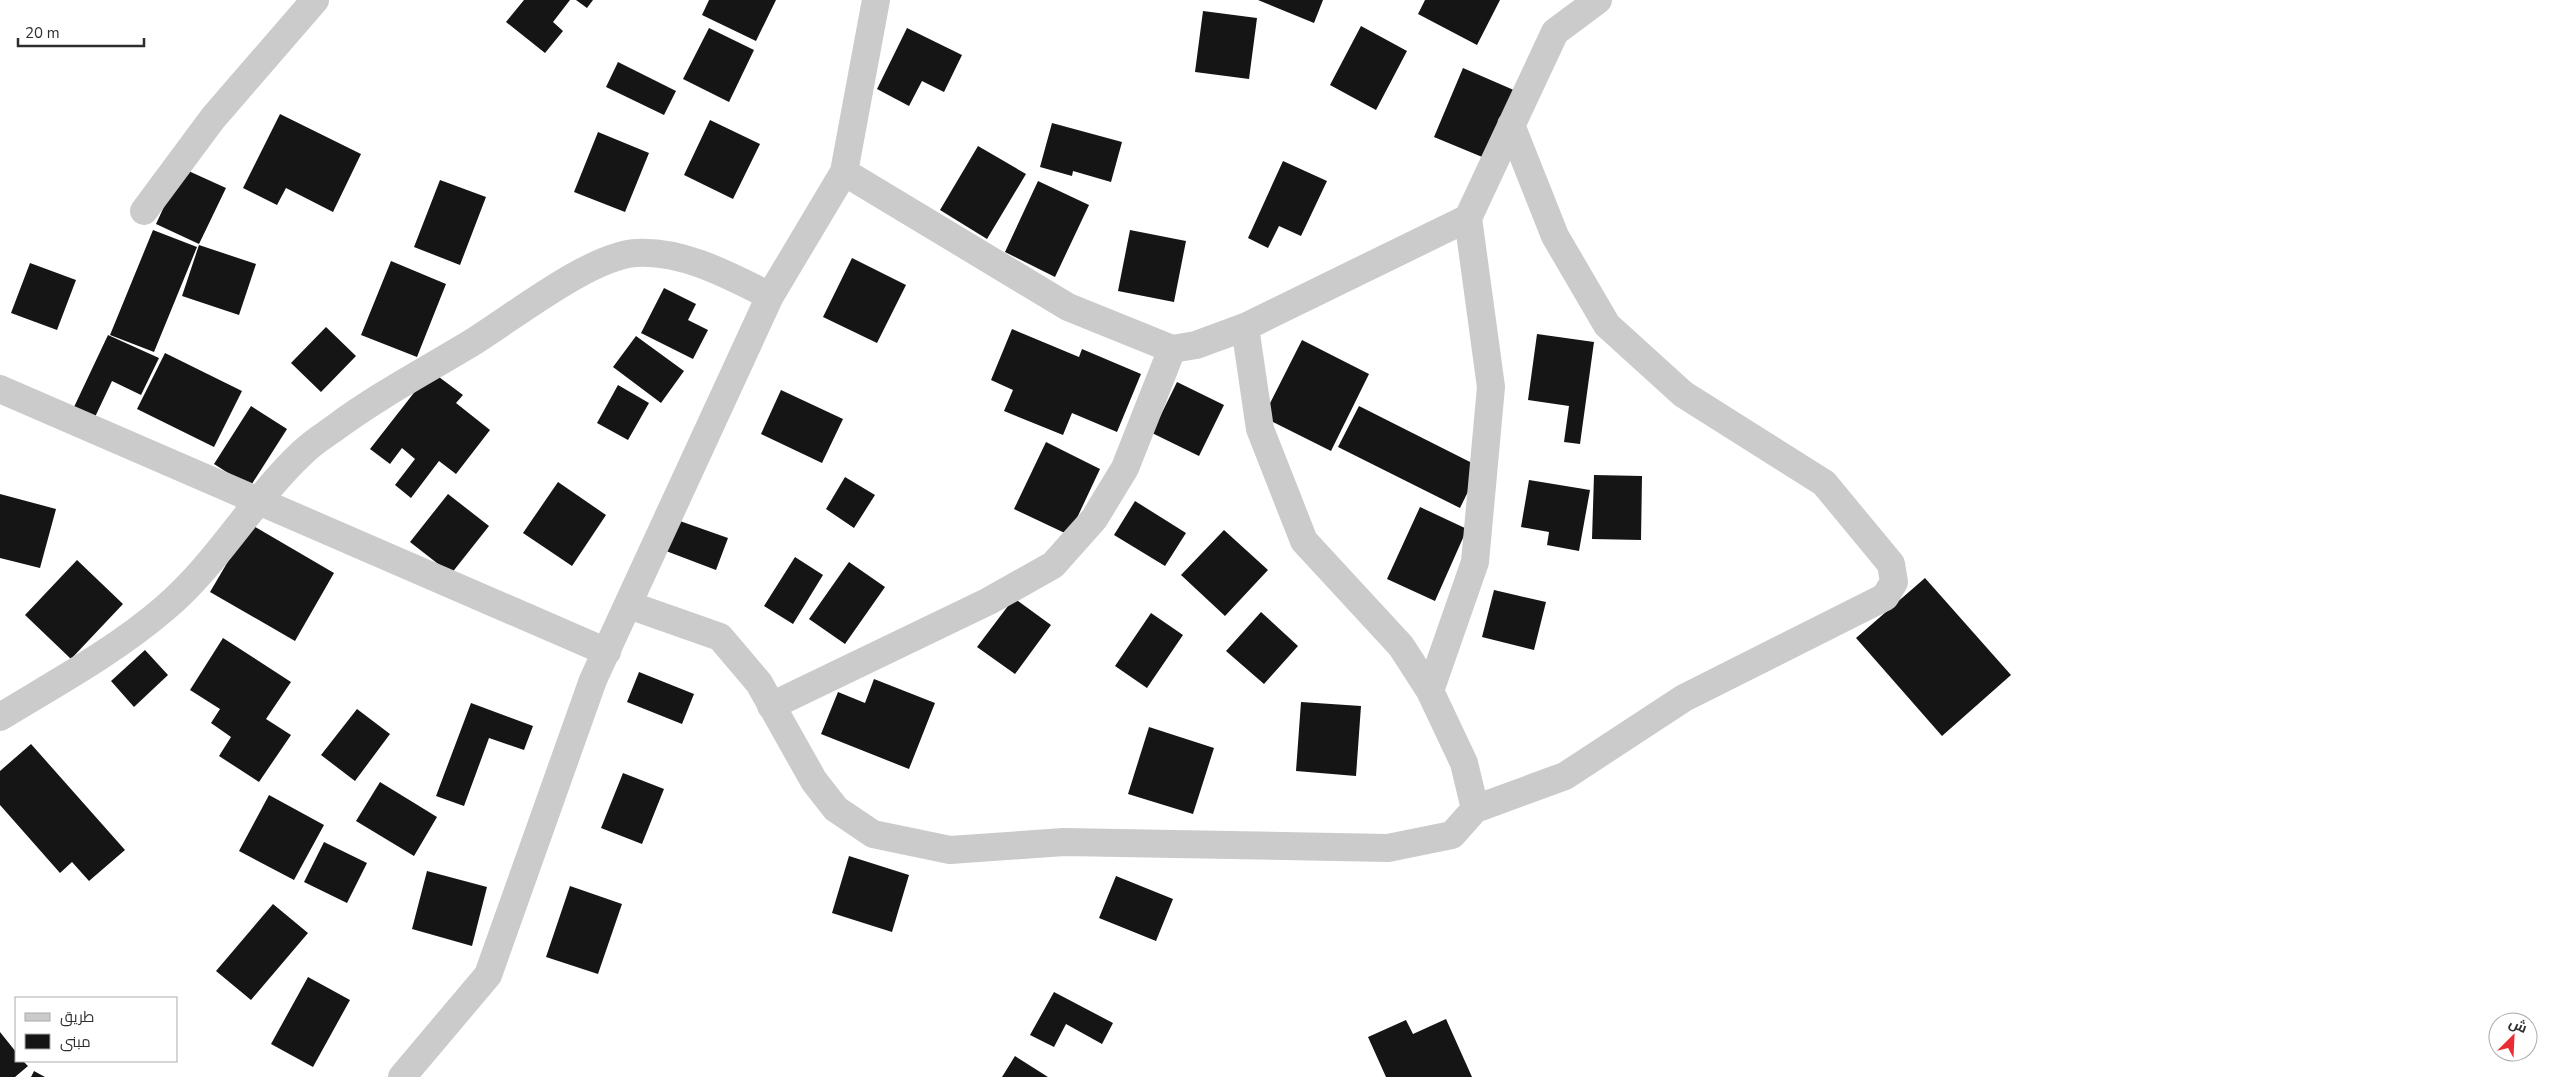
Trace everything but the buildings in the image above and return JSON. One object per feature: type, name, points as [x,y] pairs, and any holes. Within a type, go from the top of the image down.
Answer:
[{"type":"street","points":[[144,211],[213,118],[315,0]]},
{"type":"street","points":[[402,1077],[488,975],[592,680],[607,652],[770,296],[844,172],[876,0]]},
{"type":"street","points":[[1430,691],[1475,562],[1491,387],[1468,218],[1555,32],[1598,0]]},
{"type":"street","points":[[629,604],[720,637],[759,683],[814,781],[836,809],[872,834],[950,850],[1064,842],[1388,848],[1452,835],[1475,809],[1565,776],[1684,698],[1885,597],[1894,582],[1891,564],[1824,483],[1683,394],[1607,325],[1555,236],[1511,125]]},
{"type":"street","points":[[844,172],[1068,307],[1172,349],[1196,345],[1245,327],[1468,218]]},
{"type":"street","points":[[0,717],[132,636],[167,607],[199,575],[257,500],[303,451],[395,387],[469,344],[601,262],[636,253],[667,256],[705,266],[770,296]]},
{"type":"street","points":[[1245,327],[1260,429],[1304,541],[1401,646],[1430,691],[1464,763],[1475,809]]},
{"type":"street","points":[[771,706],[989,600],[1053,565],[1094,519],[1125,468],[1172,349]]},
{"type":"street","points":[[0,389],[607,652]]}]
